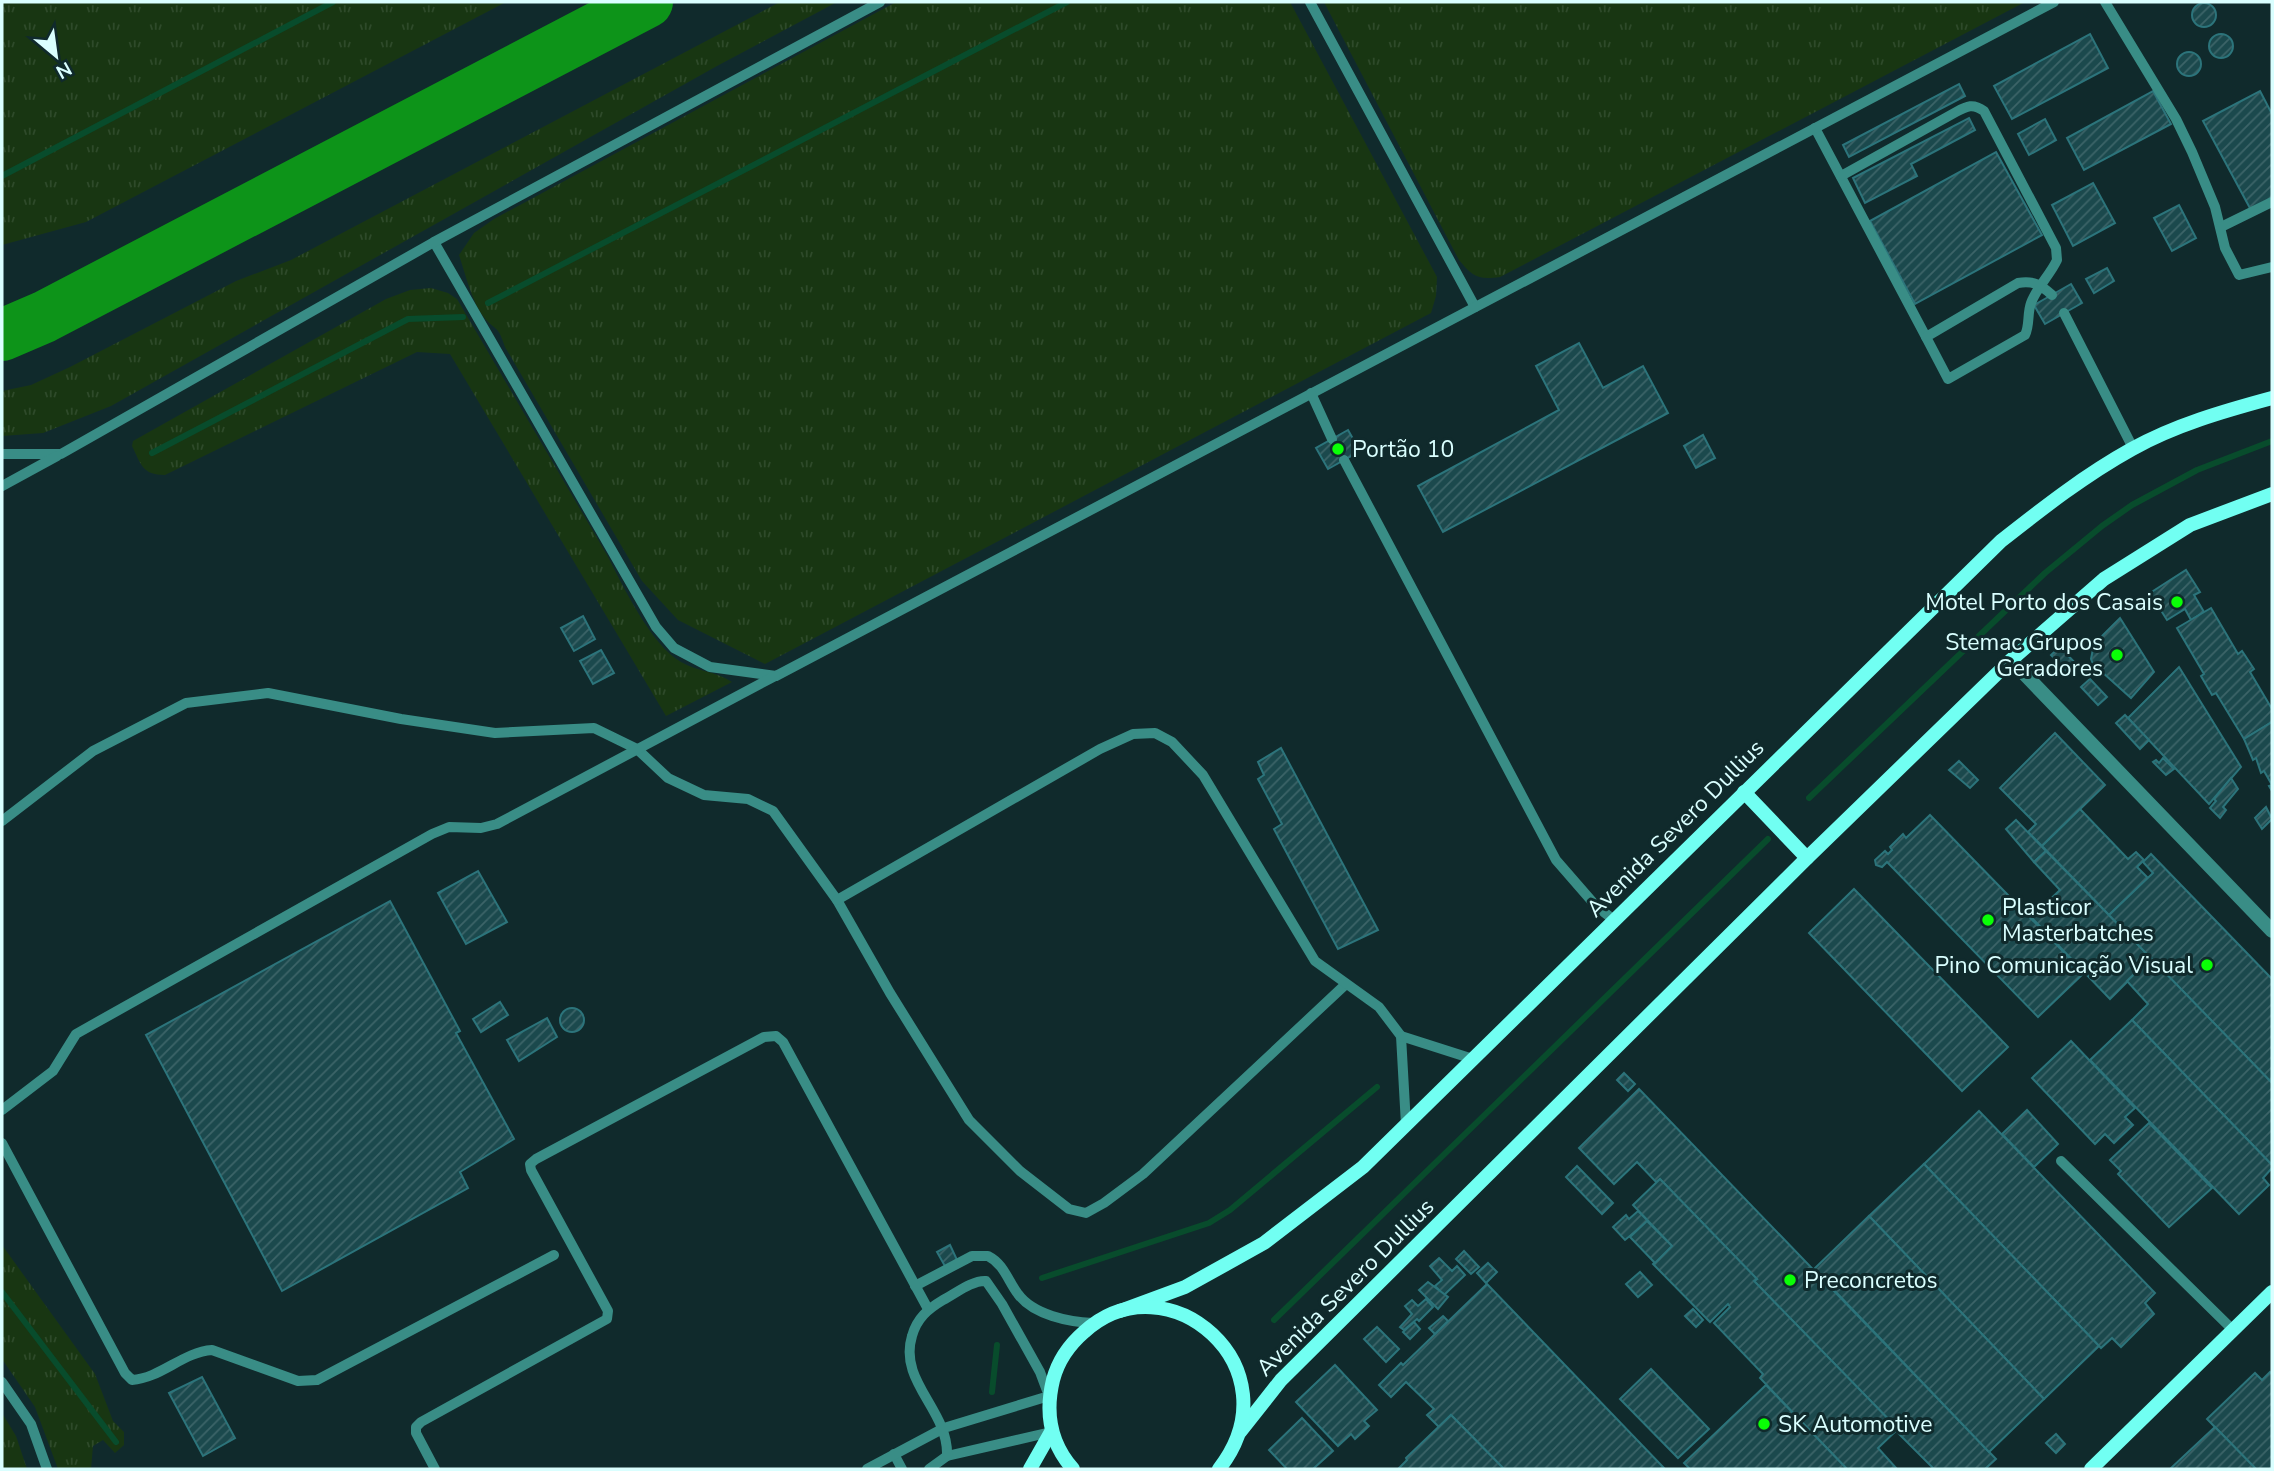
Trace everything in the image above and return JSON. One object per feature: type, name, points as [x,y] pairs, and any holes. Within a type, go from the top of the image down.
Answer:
[{"type":"main road","name":"Avenida Severo Dullius","points":[[1049,1396],[1056,1369],[1070,1344],[1093,1324],[1185,1287],[1264,1243],[1363,1167],[2001,541],[2061,494],[2133,448],[2214,413],[2272,398]]},
{"type":"main road","name":"Avenida Severo Dullius","points":[[1240,1432],[1281,1380],[1807,858],[2011,660],[2104,579],[2190,525],[2272,494]]},
{"type":"main road","points":[[1744,792],[1807,858]]},
{"type":"main road","points":[[2091,1469],[2272,1292]]},
{"type":"main road","points":[[1120,1311],[1147,1308],[1174,1311],[1198,1322],[1218,1338],[1233,1359],[1242,1383],[1244,1408],[1240,1432],[1230,1455],[1219,1469]]},
{"type":"main road","points":[[1049,1396],[1051,1432],[1073,1469]]},
{"type":"main road","points":[[1030,1469],[1051,1432]]},
{"type":"street","points":[[2011,660],[2272,931]]},
{"type":"lane","points":[[2,486],[434,242],[880,2]]},
{"type":"lane","points":[[1310,2],[1475,307]]},
{"type":"lane","points":[[2,1110],[53,1071],[76,1034],[432,834],[449,827],[481,828],[497,824],[2054,2]]},
{"type":"lane","points":[[2105,2],[2176,119],[2221,227],[2225,248],[2239,275],[2272,267]]},
{"type":"lane","points":[[1815,128],[1948,379],[2025,335],[2029,328],[2031,301],[2057,260],[2056,248],[1984,111],[1969,105],[1841,176]]},
{"type":"lane","points":[[2221,227],[2272,202]]},
{"type":"lane","points":[[434,242],[656,627],[674,648],[710,667],[776,676]]},
{"type":"lane","points":[[1926,337],[2018,283],[2028,281],[2040,285],[2052,295]]},
{"type":"lane","points":[[2064,313],[2133,448]]},
{"type":"lane","points":[[1311,393],[1332,439]]},
{"type":"lane","points":[[2,454],[61,454]]},
{"type":"lane","points":[[1344,460],[1556,860],[1573,882],[1614,920]]},
{"type":"lane","points":[[2,821],[93,751],[186,703],[268,693],[401,719],[495,733],[594,728],[637,749],[668,778],[704,795],[748,799],[773,811],[837,900],[890,993],[970,1120],[1020,1171],[1069,1209],[1086,1213],[1143,1174],[1346,984]]},
{"type":"lane","points":[[837,900],[1100,749],[1133,734],[1155,733],[1172,742],[1203,775],[1315,961],[1379,1007],[1401,1037],[1406,1125]]},
{"type":"lane","points":[[435,1469],[416,1433],[416,1427],[421,1422],[607,1319],[608,1311],[530,1164],[764,1037],[776,1036],[783,1042],[928,1309]]},
{"type":"lane","points":[[1401,1037],[1473,1059]]},
{"type":"lane","points":[[2,1143],[125,1373],[132,1380],[144,1379],[199,1351],[212,1350],[298,1381],[317,1380],[554,1255]]},
{"type":"lane","points":[[2061,1161],[2233,1330]]},
{"type":"lane","points":[[915,1286],[972,1256],[988,1255],[1000,1264],[1020,1297],[1034,1307],[1066,1320],[1093,1324]]},
{"type":"lane","points":[[867,1469],[944,1428],[1049,1396],[1040,1372],[989,1283],[983,1280],[928,1309],[913,1331],[909,1344],[909,1366],[944,1428],[947,1456]]},
{"type":"lane","points":[[2,1382],[31,1424],[47,1469]]},
{"type":"lane","points":[[929,1469],[947,1456],[1051,1432]]},
{"type":"lane","points":[[894,1454],[902,1469]]},
{"type":"green space","points":[[2,2],[506,2],[86,222],[2,245]]},
{"type":"green space","points":[[780,2],[837,2],[717,66],[111,406],[43,433],[2,436],[2,391],[31,385],[236,281],[291,260]]},
{"type":"green space","points":[[896,2],[1290,2],[1437,277],[1436,296],[1431,313],[765,664],[678,620],[642,581],[505,347],[500,334],[479,310],[459,255],[474,233],[494,219]]},
{"type":"green space","points":[[1324,2],[2025,2],[1500,277],[1486,278],[1472,274],[1459,260]]},
{"type":"green space","points":[[431,288],[457,299],[649,629],[670,654],[681,662],[732,682],[666,716],[450,354],[417,352],[165,475],[151,473],[140,463],[132,446],[133,441],[386,299],[410,290]]},
{"type":"green space","points":[[2,1245],[95,1374],[113,1421],[124,1432],[124,1445],[115,1453],[103,1440],[93,1446],[91,1469],[58,1469],[35,1407],[2,1359]]},
{"type":"green space","points":[[2,1413],[16,1436],[27,1469],[2,1469]]},
{"type":"building","points":[[2204,3],[2213,6],[2216,15],[2213,24],[2204,27],[2195,24],[2192,15],[2195,6]]},
{"type":"building","points":[[2090,34],[2108,68],[2012,119],[1994,86]]},
{"type":"building","points":[[2221,34],[2230,37],[2233,46],[2230,55],[2221,58],[2212,55],[2209,46],[2212,37]]},
{"type":"building","points":[[2189,52],[2198,55],[2201,64],[2198,73],[2189,76],[2180,73],[2177,64],[2180,55]]},
{"type":"building","points":[[1959,84],[1965,96],[1849,157],[1843,145]]},
{"type":"building","points":[[2153,91],[2171,124],[2084,170],[2067,138]]},
{"type":"building","points":[[2260,91],[2272,114],[2272,198],[2251,210],[2203,121]]},
{"type":"building","points":[[1969,118],[1975,130],[1911,164],[1917,176],[1865,203],[1853,178]]},
{"type":"building","points":[[2045,119],[2056,140],[2029,155],[2018,134]]},
{"type":"building","points":[[1996,152],[2042,235],[1915,304],[1870,221]]},
{"type":"building","points":[[2093,183],[2115,223],[2073,246],[2052,205]]},
{"type":"building","points":[[2179,205],[2196,238],[2172,251],[2154,218]]},
{"type":"building","points":[[2107,268],[2114,281],[2094,293],[2086,279]]},
{"type":"building","points":[[2071,284],[2082,303],[2045,324],[2034,305]]},
{"type":"building","points":[[1579,343],[1603,388],[1643,366],[1668,413],[1443,532],[1418,486],[1559,410],[1536,366]]},
{"type":"building","name":"Portão 10","points":[[1348,430],[1360,451],[1328,469],[1316,448]]},
{"type":"building","points":[[1703,435],[1715,458],[1696,468],[1684,446]]},
{"type":"building","name":"Motel Porto dos Casais","points":[[2186,570],[2200,592],[2194,595],[2204,612],[2191,620],[2185,609],[2167,620],[2150,593]]},
{"type":"building","points":[[2211,608],[2238,654],[2242,651],[2254,669],[2250,672],[2272,709],[2272,722],[2244,739],[2216,693],[2212,695],[2201,676],[2204,674],[2177,628]]},
{"type":"building","points":[[583,616],[595,639],[574,651],[561,628]]},
{"type":"building","name":"Stemac Grupos Geradores","points":[[2120,618],[2154,672],[2131,698],[2093,664],[2091,659],[2094,644]]},
{"type":"building","points":[[2060,647],[2078,666],[2069,674],[2051,655]]},
{"type":"building","points":[[601,650],[614,673],[593,684],[580,661]]},
{"type":"building","points":[[2179,667],[2241,767],[2209,804],[2128,718]]},
{"type":"building","points":[[2090,679],[2107,697],[2098,705],[2081,687]]},
{"type":"building","points":[[2125,715],[2149,740],[2140,749],[2116,723]]},
{"type":"building","points":[[2272,722],[2272,785],[2264,771],[2261,773],[2256,758],[2253,760],[2244,739]]},
{"type":"building","points":[[2055,733],[2105,785],[2042,846],[2028,832],[2036,824],[2000,788]]},
{"type":"building","points":[[1281,748],[1378,930],[1338,949],[1274,829],[1282,824],[1258,779],[1264,775],[1258,762]]},
{"type":"building","points":[[2163,758],[2174,769],[2166,775],[2153,762],[2156,760],[2159,763]]},
{"type":"building","points":[[1959,761],[1978,780],[1970,788],[1949,770]]},
{"type":"building","points":[[2231,778],[2238,789],[2223,807],[2226,810],[2220,818],[2210,808]]},
{"type":"building","points":[[2266,807],[2272,819],[2262,829],[2255,818]]},
{"type":"building","points":[[2080,809],[2128,859],[2136,852],[2144,860],[2137,867],[2148,878],[2109,915],[2042,846]]},
{"type":"building","name":"Plasticor Masterbatches","points":[[1930,815],[2084,973],[2038,1017],[1887,862],[1882,867],[1876,865],[1875,860],[1885,851],[1888,854],[1892,850],[1890,847],[1903,834],[1906,838]]},
{"type":"building","points":[[2016,820],[2046,851],[2034,862],[2006,829]]},
{"type":"building","points":[[2046,851],[2151,958],[2110,999],[2031,917],[2060,890],[2034,862]]},
{"type":"building","points":[[2151,854],[2272,979],[2272,1083],[2109,915],[2153,873],[2143,862]]},
{"type":"building","points":[[478,871],[507,922],[466,944],[438,893]]},
{"type":"building","points":[[1854,889],[2008,1047],[1962,1091],[1809,933]]},
{"type":"building","points":[[390,901],[460,1031],[456,1033],[514,1139],[460,1172],[468,1188],[282,1291],[146,1035]]},
{"type":"building","points":[[2151,958],[2272,1083],[2272,1165],[2132,1020],[2148,1004],[2127,981]]},
{"type":"building","points":[[500,1002],[508,1015],[481,1032],[473,1019]]},
{"type":"building","points":[[572,1008],[581,1011],[584,1020],[581,1029],[572,1032],[563,1029],[560,1020],[563,1011]]},
{"type":"building","points":[[547,1018],[557,1037],[519,1061],[507,1040]]},
{"type":"building","points":[[2132,1020],[2272,1165],[2263,1178],[2269,1185],[2239,1214],[2090,1060]]},
{"type":"building","points":[[2071,1041],[2135,1108],[2125,1117],[2133,1125],[2114,1143],[2105,1134],[2095,1144],[2032,1078]]},
{"type":"building","points":[[1624,1073],[1635,1084],[1628,1091],[1617,1080]]},
{"type":"building","name":"Preconcretos","points":[[1639,1089],[1996,1459],[1985,1469],[1934,1469],[1660,1179],[1656,1182],[1637,1162],[1614,1184],[1579,1148]]},
{"type":"building","points":[[2027,1110],[2058,1144],[2034,1167],[2002,1134]]},
{"type":"building","points":[[1979,1111],[2155,1293],[2145,1303],[2154,1314],[2121,1347],[2112,1338],[2101,1348],[1924,1164]]},
{"type":"building","points":[[2149,1123],[2212,1188],[2169,1227],[2118,1174],[2121,1171],[2110,1160]]},
{"type":"building","points":[[1924,1164],[2099,1346],[2044,1399],[1869,1216]]},
{"type":"building","points":[[1577,1166],[1613,1203],[1602,1214],[1566,1177]]},
{"type":"building","points":[[1660,1179],[1757,1279],[1754,1281],[1898,1429],[1878,1448],[1897,1469],[1847,1469],[1760,1378],[1763,1374],[1714,1323],[1730,1307],[1728,1304],[1710,1322],[1653,1264],[1672,1246],[1633,1205]]},
{"type":"building","points":[[1638,1211],[1648,1221],[1625,1240],[1613,1227],[1626,1215],[1629,1219]]},
{"type":"building","points":[[1869,1216],[2044,1399],[1989,1452],[1814,1269]]},
{"type":"building","points":[[1647,1221],[1672,1246],[1655,1263],[1630,1237]]},
{"type":"building","points":[[950,1245],[958,1262],[946,1268],[937,1252]]},
{"type":"building","points":[[1464,1251],[1479,1267],[1471,1274],[1456,1259]]},
{"type":"building","points":[[1439,1258],[1452,1271],[1457,1266],[1465,1275],[1444,1295],[1435,1286],[1442,1280],[1430,1266]]},
{"type":"building","points":[[1488,1263],[1497,1272],[1486,1283],[1477,1273]]},
{"type":"building","points":[[1640,1272],[1652,1285],[1638,1297],[1626,1284]]},
{"type":"building","points":[[1428,1282],[1448,1297],[1438,1309],[1419,1290]]},
{"type":"building","points":[[1487,1284],[1665,1469],[1504,1469],[1451,1415],[1439,1427],[1427,1415],[1434,1409],[1406,1382],[1391,1397],[1379,1385]]},
{"type":"building","points":[[1426,1299],[1433,1307],[1419,1321],[1417,1319],[1404,1330],[1400,1327],[1412,1314],[1405,1306],[1412,1300],[1418,1306]]},
{"type":"building","points":[[1693,1309],[1703,1320],[1696,1327],[1685,1316]]},
{"type":"building","points":[[1443,1316],[1448,1321],[1435,1334],[1429,1328]]},
{"type":"building","points":[[1414,1322],[1420,1329],[1410,1339],[1403,1332]]},
{"type":"building","points":[[1377,1327],[1399,1349],[1386,1362],[1364,1339]]},
{"type":"building","points":[[1335,1365],[1377,1410],[1364,1421],[1369,1426],[1355,1439],[1351,1434],[1338,1446],[1296,1402]]},
{"type":"building","points":[[1651,1369],[1709,1429],[1678,1458],[1620,1399]]},
{"type":"building","points":[[2270,1372],[2272,1469],[2256,1469],[2207,1419],[2255,1373],[2262,1380]]},
{"type":"building","points":[[202,1377],[235,1438],[203,1456],[169,1393]]},
{"type":"building","name":"SK Automotive","points":[[1766,1385],[1847,1469],[1690,1469],[1684,1463]]},
{"type":"building","points":[[1451,1415],[1504,1469],[1398,1469],[1406,1458]]},
{"type":"building","points":[[1302,1418],[1333,1451],[1313,1469],[1287,1469],[1269,1450]]},
{"type":"building","points":[[2215,1427],[2256,1469],[2170,1469]]},
{"type":"building","points":[[2056,1434],[2065,1444],[2056,1453],[2046,1443]]},
{"type":"waterway","points":[[2,176],[333,2]]},
{"type":"waterway","points":[[488,303],[1067,2]]},
{"type":"waterway","points":[[152,453],[408,319],[463,317]]},
{"type":"waterway","points":[[1809,798],[2045,573],[2102,526],[2132,505],[2197,470],[2272,441]]},
{"type":"waterway","points":[[1274,1320],[1768,839]]},
{"type":"waterway","points":[[1042,1278],[1209,1223],[1230,1210],[1377,1087]]},
{"type":"waterway","points":[[2,1292],[116,1442]]},
{"type":"waterway","points":[[992,1392],[997,1345]]},
{"type":"taxiway","points":[[2,335],[44,317],[647,2]]},
{"type":"place","name":"Portão 10","points":[[1338,449]]},
{"type":"place","name":"Motel Porto dos Casais","points":[[2177,602]]},
{"type":"place","name":"Stemac Grupos Geradores","points":[[2117,655]]},
{"type":"place","name":"Plasticor Masterbatches","points":[[1988,920]]},
{"type":"place","name":"Pino Comunicação Visual","points":[[2207,965]]},
{"type":"place","name":"Preconcretos","points":[[1790,1280]]},
{"type":"place","name":"SK Automotive","points":[[1764,1424]]}]
